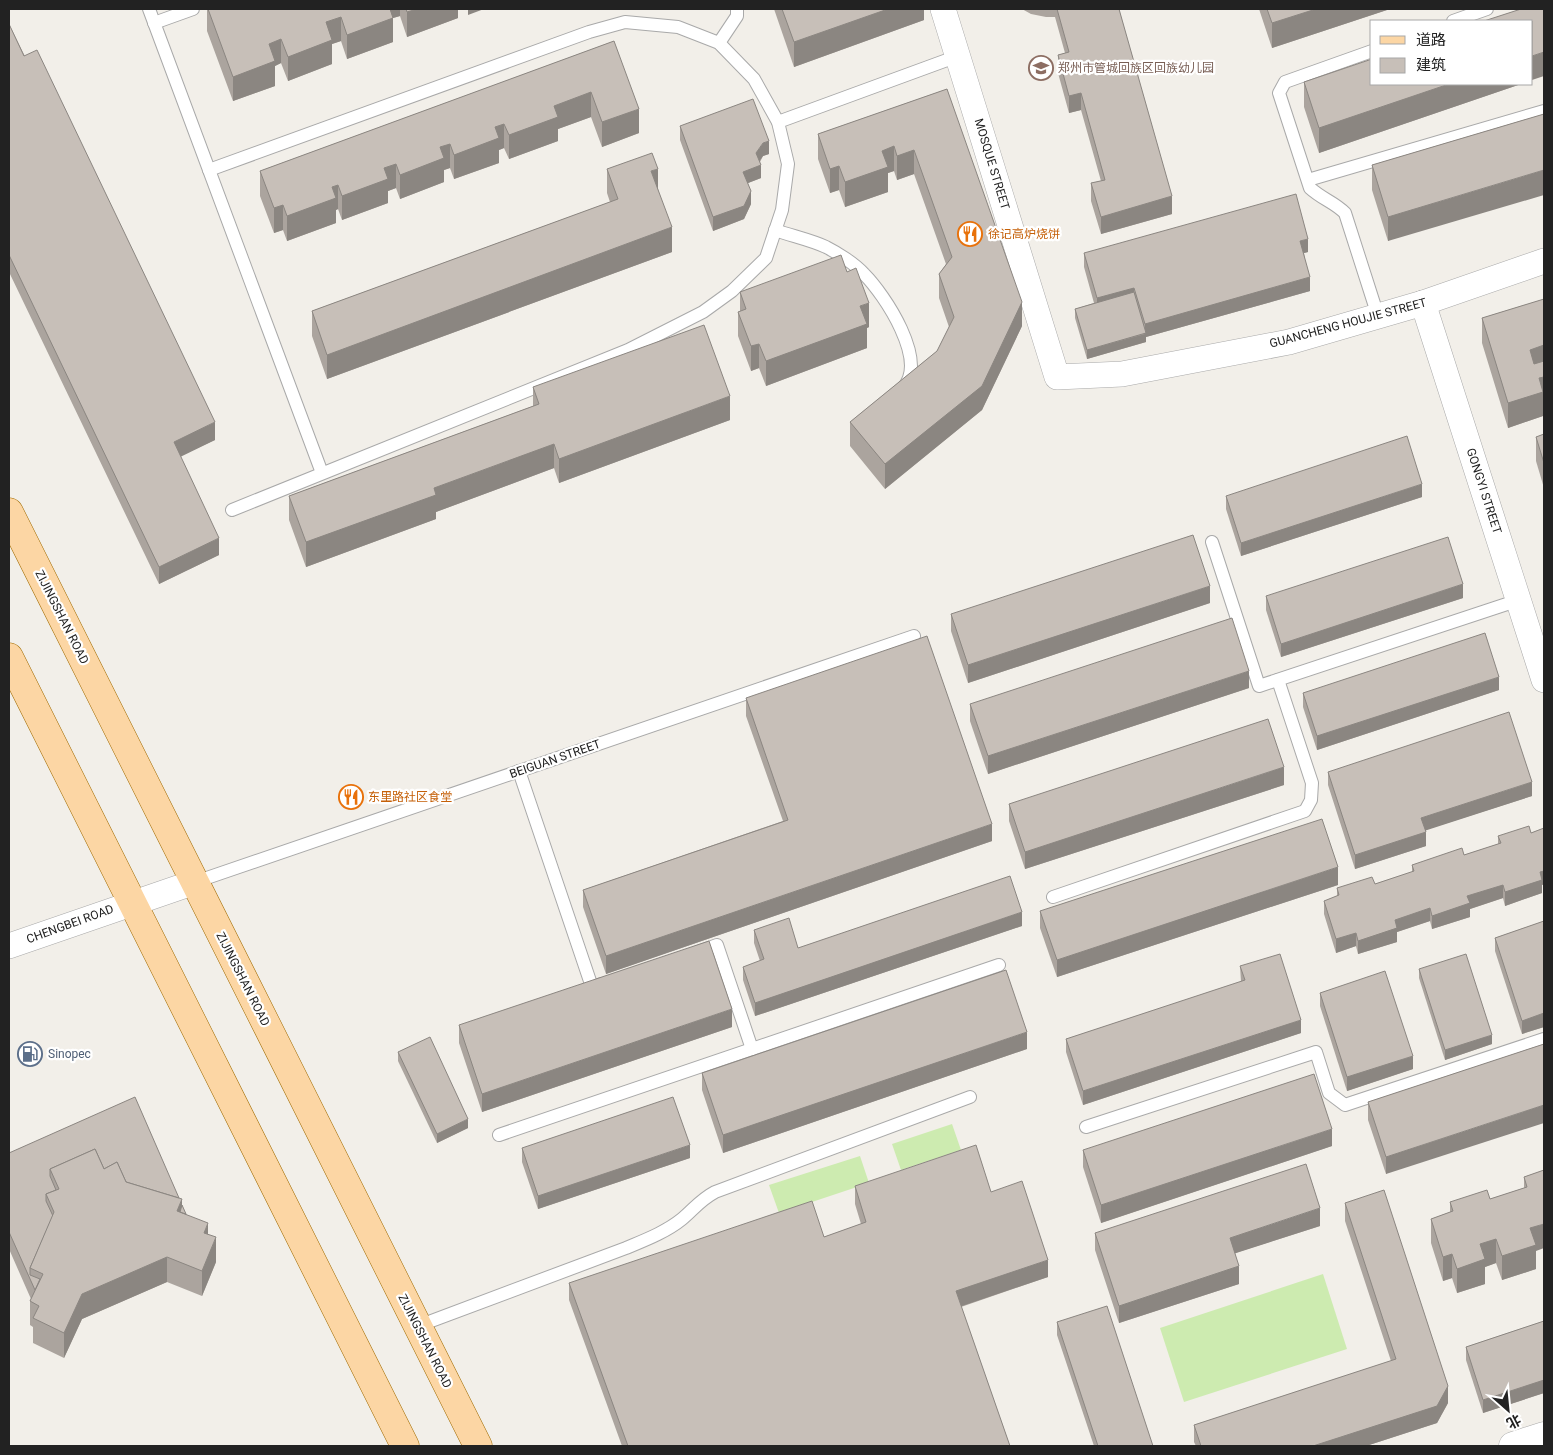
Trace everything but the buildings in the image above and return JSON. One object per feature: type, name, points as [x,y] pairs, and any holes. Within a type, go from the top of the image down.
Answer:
[{"type":"main road","name":"ZIJINGSHAN ROAD","points":[[9,512],[478,1446]]},
{"type":"main road","points":[[9,657],[405,1446]]},
{"type":"street","name":"MOSQUE STREET","points":[[943,9],[1057,377]]},
{"type":"street","name":"GUANCHENG HOUJIE STREET","points":[[1057,377],[1122,374],[1289,342],[1423,303],[1544,261]]},
{"type":"street","name":"GONGYI STREET","points":[[1423,303],[1544,680]]},
{"type":"street","name":"CHENGBEI ROAD","points":[[9,946],[132,902],[195,882]]},
{"type":"street","points":[[1513,1446],[1544,1436]]},
{"type":"lane","points":[[149,9],[322,473]]},
{"type":"lane","points":[[154,23],[193,9]]},
{"type":"lane","points":[[719,43],[737,16],[737,9]]},
{"type":"lane","points":[[1456,20],[1487,9]]},
{"type":"lane","points":[[209,170],[589,32],[625,22],[678,27],[719,43],[754,79],[778,122],[788,164],[782,210],[766,258],[732,291],[703,312],[628,350],[232,510]]},
{"type":"lane","points":[[1370,52],[1285,82],[1279,93],[1310,188],[1322,200],[1335,203],[1346,213],[1378,316]]},
{"type":"lane","points":[[778,122],[958,56]]},
{"type":"lane","points":[[1308,180],[1544,110]]},
{"type":"lane","points":[[776,230],[826,247],[864,273],[886,302],[909,345],[911,367],[905,386],[898,393]]},
{"type":"lane","points":[[1212,542],[1259,686],[1519,600]]},
{"type":"lane","name":"BEIGUAN STREET","points":[[195,882],[914,636]]},
{"type":"lane","points":[[1053,897],[1306,812],[1311,800],[1312,783],[1278,680]]},
{"type":"lane","points":[[519,771],[592,987],[610,981]]},
{"type":"lane","points":[[681,957],[716,945],[752,1049]]},
{"type":"lane","points":[[499,1135],[999,966]]},
{"type":"lane","points":[[1086,1127],[1316,1052],[1329,1093],[1345,1104],[1544,1039]]},
{"type":"lane","points":[[418,1326],[634,1244],[682,1219],[699,1201],[715,1192],[970,1097]]},
{"type":"green space","points":[[952,1124],[961,1150],[901,1170],[892,1144]]},
{"type":"green space","points":[[860,1156],[869,1183],[779,1213],[769,1185]]},
{"type":"green space","points":[[1323,1274],[1347,1349],[1184,1402],[1160,1328]]},
{"type":"place","name":"郑州市管城回族区回族幼儿园","points":[[1041,68]]},
{"type":"place","name":"徐记高炉烧饼","points":[[970,234]]},
{"type":"place","name":"东里路社区食堂","points":[[351,797]]},
{"type":"place","name":"Sinopec","points":[[30,1054]]}]
